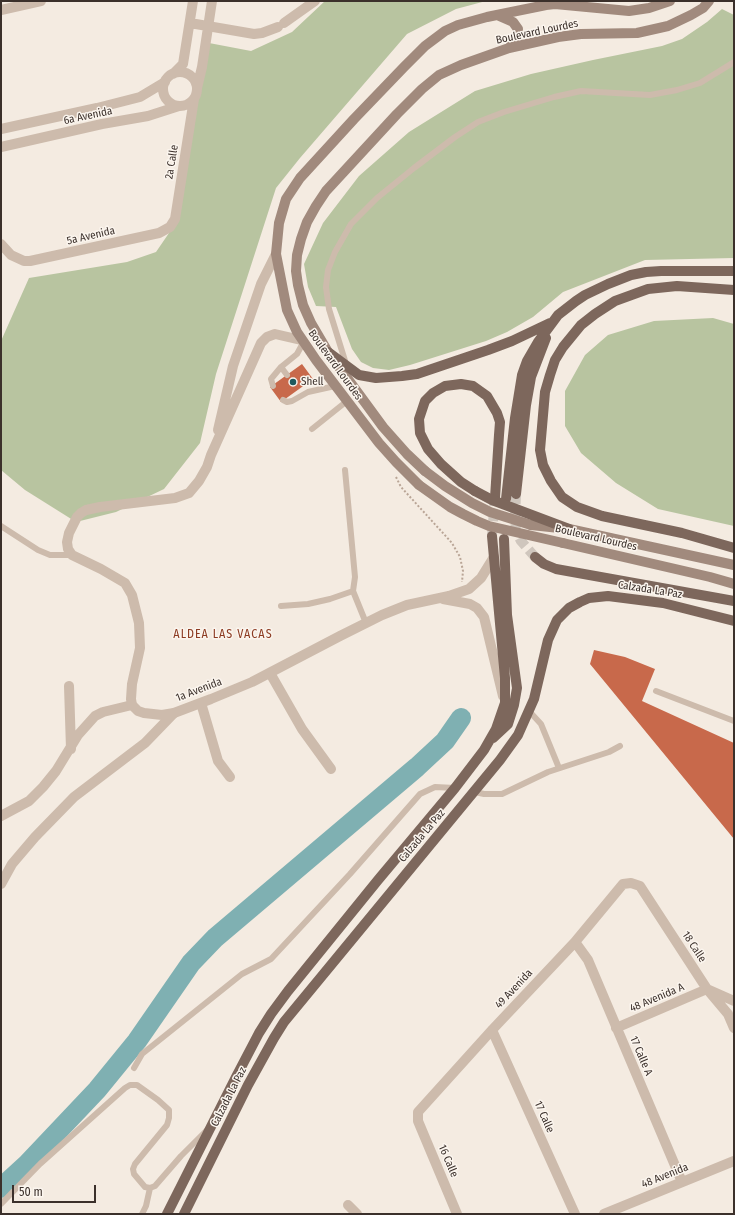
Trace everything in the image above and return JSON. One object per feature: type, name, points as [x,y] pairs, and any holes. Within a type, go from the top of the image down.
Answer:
[{"type":"main road","name":"Boulevard Lourdes","points":[[670,1],[649,8],[629,11],[555,4],[546,5],[458,25],[445,31],[404,67],[348,124],[308,168],[291,190],[286,199],[279,223],[276,254],[287,310],[302,341],[346,401],[396,462],[419,484],[450,507],[489,526],[710,577],[734,584]]},
{"type":"main road","name":"Boulevard Lourdes","points":[[709,1],[702,8],[684,19],[668,26],[638,33],[581,34],[558,37],[510,48],[461,64],[439,75],[422,89],[397,114],[326,192],[307,222],[297,255],[296,271],[303,305],[311,323],[328,352],[383,427],[407,454],[425,471],[451,491],[482,508],[531,525],[569,529],[734,565]]},
{"type":"main road","points":[[498,15],[511,21],[518,29],[517,37],[510,48]]},
{"type":"main road","points":[[506,499],[515,418],[522,375],[531,354],[551,323],[558,315],[576,301],[608,284],[631,275],[661,271],[734,271]]},
{"type":"main road","points":[[734,290],[677,286],[648,289],[606,306],[581,324],[570,337],[555,360],[544,392],[540,444],[541,458],[546,473],[556,489],[570,503],[585,511],[602,516],[682,533],[734,548]]},
{"type":"main road","points":[[328,352],[359,375],[386,378],[412,375],[512,341],[551,323]]},
{"type":"main road","points":[[516,494],[526,406],[531,377],[551,323]]},
{"type":"main road","points":[[495,498],[500,422],[497,413],[487,396],[473,386],[461,384],[445,386],[433,392],[425,402],[420,419],[420,433],[428,449],[441,464],[461,482],[492,500],[569,529]]},
{"type":"main road","name":"Calzada La Paz","points":[[167,1214],[254,1043],[277,1005],[455,788],[490,740],[500,720],[505,703],[505,678],[492,536]]},
{"type":"main road","points":[[490,740],[508,724],[514,706],[517,688],[507,615],[504,539]]},
{"type":"main road","points":[[535,557],[544,564],[556,569],[734,601]]},
{"type":"main road","name":"Calzada La Paz","points":[[184,1214],[248,1085],[284,1022],[475,792],[514,742],[522,728],[534,699],[548,640],[557,620],[569,608],[580,602],[589,598],[608,596],[663,603],[734,621]]},
{"type":"street","points":[[1,10],[41,1]]},
{"type":"street","points":[[193,1],[183,64],[165,82],[164,91],[167,99],[174,105],[178,106],[185,105],[194,99],[196,94],[212,1]]},
{"type":"street","points":[[190,23],[246,33],[262,33],[281,25],[315,1]]},
{"type":"street","points":[[173,74],[187,74],[195,81],[197,88]]},
{"type":"street","name":"6a Avenida","points":[[1,129],[140,97],[165,82]]},
{"type":"street","name":"2a Calle","points":[[170,227],[176,219],[194,99]]},
{"type":"street","name":"6a Avenida","points":[[1,147],[102,124],[148,116],[178,106]]},
{"type":"street","name":"5a Avenida","points":[[1,244],[10,255],[17,259],[30,261],[159,233],[170,227]]},
{"type":"street","points":[[211,455],[233,366],[261,284],[276,254]]},
{"type":"street","points":[[1,816],[29,800],[56,771],[71,749],[78,735],[95,716],[103,712],[132,705],[132,684],[140,648],[139,623],[132,595],[126,583],[72,555],[68,550],[67,542],[69,533],[77,517],[81,513],[100,506],[175,498],[189,493],[203,475],[261,343],[267,336],[274,334],[302,341]]},
{"type":"street","name":"1a Avenida","points":[[132,705],[144,714],[162,715],[174,713],[201,703],[252,682],[366,623],[407,605],[462,592],[472,587],[479,581],[494,557]]},
{"type":"street","name":"1a Avenida","points":[[435,598],[466,602],[474,606],[480,612],[486,625],[505,703]]},
{"type":"street","points":[[270,673],[302,729],[331,769]]},
{"type":"street","points":[[69,686],[69,733],[71,749]]},
{"type":"street","points":[[201,703],[218,761],[230,778]]},
{"type":"street","points":[[1,884],[12,864],[35,837],[74,797],[145,743],[174,713]]},
{"type":"street","name":"49 Avenida","points":[[418,1116],[418,1112],[574,942],[623,884],[631,883]]},
{"type":"street","name":"18 Calle","points":[[631,883],[640,886],[707,989],[728,1014],[734,1028]]},
{"type":"street","name":"17 Calle A","points":[[574,942],[588,960],[682,1182]]},
{"type":"street","points":[[707,989],[734,1001]]},
{"type":"street","name":"48 Avenida A","points":[[616,1028],[707,989]]},
{"type":"street","name":"17 Calle","points":[[492,1030],[575,1214]]},
{"type":"street","name":"16 Calle","points":[[418,1116],[418,1121],[457,1214]]},
{"type":"street","name":"48 Avenida","points":[[604,1214],[734,1161]]},
{"type":"street","points":[[348,1205],[357,1214]]},
{"type":"lane","points":[[347,367],[329,309],[326,292],[328,270],[335,252],[351,224],[377,198],[414,168],[454,137],[478,122],[504,112],[554,97],[581,91],[650,95],[677,90],[700,83],[734,62]]},
{"type":"lane","points":[[272,386],[271,379],[297,354],[302,341]]},
{"type":"lane","points":[[282,367],[287,375]]},
{"type":"lane","points":[[283,400],[287,402],[292,401],[299,392],[308,392],[335,386]]},
{"type":"lane","points":[[312,430],[346,401]]},
{"type":"lane","points":[[345,470],[355,577],[353,591],[366,623]]},
{"type":"lane","points":[[1,526],[38,550],[50,555],[72,555]]},
{"type":"lane","points":[[281,606],[308,604],[330,599],[353,591]]},
{"type":"lane","points":[[656,691],[734,721]]},
{"type":"lane","points":[[529,711],[541,724],[559,768]]},
{"type":"lane","points":[[475,792],[484,794],[502,794],[548,772],[609,752],[620,746]]},
{"type":"lane","points":[[134,1068],[142,1054],[242,974],[272,959],[350,874],[420,794],[435,787],[455,788]]},
{"type":"lane","points":[[1,1204],[40,1164],[130,1085],[137,1085],[158,1100],[168,1110],[169,1118],[167,1125],[135,1164],[133,1169],[138,1181],[145,1187],[150,1188],[155,1186],[212,1125]]},
{"type":"lane","points":[[142,1214],[146,1206],[150,1188]]},
{"type":"path","points":[[396,462],[395,471],[401,487],[452,543],[460,557],[463,570],[462,592]]},
{"type":"green space","points":[[325,1],[486,1],[456,9],[407,34],[276,188],[216,374],[200,443],[164,489],[116,512],[76,522],[25,490],[1,470],[1,341],[29,278],[127,262],[156,252],[169,233],[209,43],[251,51],[292,32]]},
{"type":"green space","points":[[722,9],[734,15],[734,258],[645,260],[563,292],[533,317],[507,332],[486,341],[410,365],[389,370],[373,368],[361,362],[352,349],[336,307],[316,306],[308,287],[304,264],[323,223],[359,176],[409,132],[475,91],[531,74],[662,46],[682,39],[707,22]]},
{"type":"green space","points":[[713,318],[734,324],[734,526],[658,509],[616,483],[581,453],[565,426],[565,391],[585,355],[608,335],[654,321]]},
{"type":"building","name":"Shell","points":[[302,364],[313,379],[281,402],[270,387]]},
{"type":"building","points":[[594,650],[625,657],[655,669],[642,701],[734,743],[734,839],[590,664]]},
{"type":"waterway","points":[[1,1188],[27,1164],[97,1090],[137,1041],[191,963],[215,938],[417,767],[445,741],[461,718]]},
{"type":"tunnel","points":[[516,494],[516,532],[521,541],[535,557]]},
{"type":"tunnel","points":[[492,536],[495,498]]},
{"type":"place","name":"Shell","points":[[293,382]]},
{"type":"district","name":"ALDEA LAS VACAS","points":[[223,635]]}]
